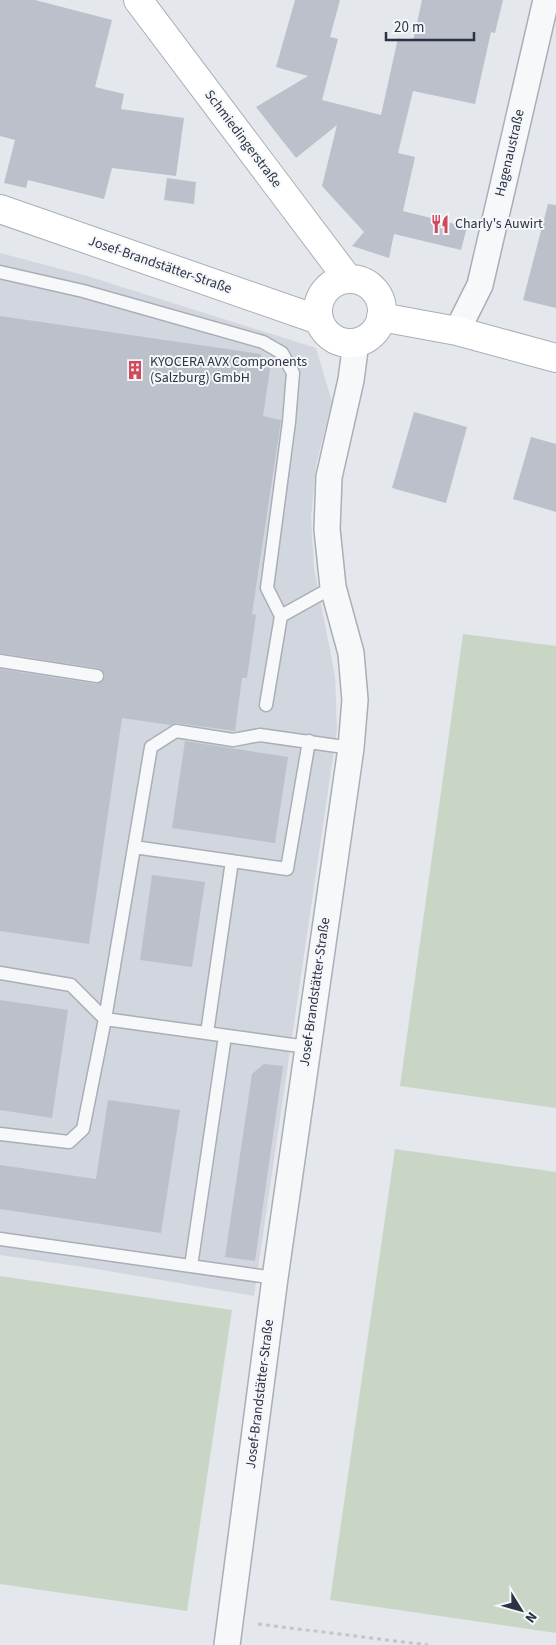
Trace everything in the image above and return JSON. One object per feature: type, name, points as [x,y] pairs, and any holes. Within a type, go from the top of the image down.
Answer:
[{"type":"street","name":"Schmiedingerstraße","points":[[138,0],[348,279]]},
{"type":"street","name":"Hagenaustraße","points":[[457,331],[480,285],[546,0]]},
{"type":"street","name":"Josef-Brandstätter-Straße","points":[[0,209],[319,320]]},
{"type":"street","points":[[348,279],[358,280],[374,290],[382,308],[381,317],[373,333],[365,339],[347,343],[330,336],[323,329],[318,311],[320,301],[330,286],[348,279]]},
{"type":"street","points":[[381,317],[457,331],[556,358]]},
{"type":"street","name":"Josef-Brandstätter-Straße","points":[[226,1645],[307,1048],[351,748],[355,700],[350,653],[333,587],[327,529],[329,476],[351,380],[356,342]]},
{"type":"lane","points":[[0,272],[83,291],[263,342],[282,353],[293,373],[290,422],[267,588],[281,616],[266,705]]},
{"type":"lane","points":[[281,616],[333,587]]},
{"type":"lane","points":[[0,661],[97,676]]},
{"type":"lane","points":[[0,1134],[69,1142],[83,1129],[105,1018],[151,747],[176,731],[232,740],[260,734],[351,748]]},
{"type":"lane","points":[[134,846],[287,869],[309,742]]},
{"type":"lane","points":[[207,1033],[232,861]]},
{"type":"lane","points":[[0,973],[72,985],[105,1018],[307,1048]]},
{"type":"lane","points":[[191,1266],[225,1036]]},
{"type":"lane","points":[[0,1239],[275,1278]]},
{"type":"path","points":[[230,1620],[428,1645]]},
{"type":"shaded area","points":[[0,253],[87,276],[316,348],[332,402],[316,465],[311,518],[314,568],[335,676],[337,730],[254,1296],[91,1268],[0,1255]]},
{"type":"green space","points":[[463,634],[556,646],[556,1108],[400,1086]]},
{"type":"green space","points":[[395,1149],[556,1172],[556,1633],[330,1600]]},
{"type":"green space","points":[[0,1276],[232,1310],[187,1611],[0,1584]]},
{"type":"building","points":[[0,0],[35,0],[112,20],[95,87],[124,94],[121,109],[184,118],[176,176],[112,168],[104,199],[28,180],[26,188],[4,183],[15,140],[0,136]]},
{"type":"building","points":[[295,0],[340,0],[330,37],[338,39],[322,100],[381,115],[398,38],[413,41],[422,0],[503,0],[495,33],[491,32],[475,104],[413,91],[398,153],[415,157],[403,211],[467,227],[461,250],[394,234],[389,258],[352,246],[364,232],[322,186],[337,125],[296,158],[256,107],[308,76],[276,67]]},
{"type":"building","points":[[167,178],[196,182],[194,204],[164,200]]},
{"type":"building","points":[[548,204],[556,205],[556,308],[523,300]]},
{"type":"building","points":[[0,316],[261,354],[261,362],[271,362],[263,416],[281,420],[252,614],[256,615],[247,678],[242,678],[235,731],[122,718],[89,944],[0,931],[0,669],[96,684],[103,681],[105,677],[102,670],[98,668],[0,653]]},
{"type":"building","points":[[414,412],[467,427],[446,503],[392,488]]},
{"type":"building","points":[[531,437],[556,444],[556,512],[513,499]]},
{"type":"building","points":[[185,741],[288,757],[275,843],[172,828]]},
{"type":"building","points":[[152,875],[205,882],[192,967],[140,960]]},
{"type":"building","points":[[0,1000],[68,1010],[52,1118],[0,1110]]},
{"type":"building","points":[[264,1064],[283,1066],[255,1261],[225,1257],[252,1074]]},
{"type":"building","points":[[108,1100],[180,1110],[161,1233],[0,1209],[0,1165],[96,1179]]},
{"type":"place","name":"Charly's Auwirt","points":[[440,224]]},
{"type":"place","name":"KYOCERA AVX Components (Salzburg) GmbH","points":[[135,370]]}]
